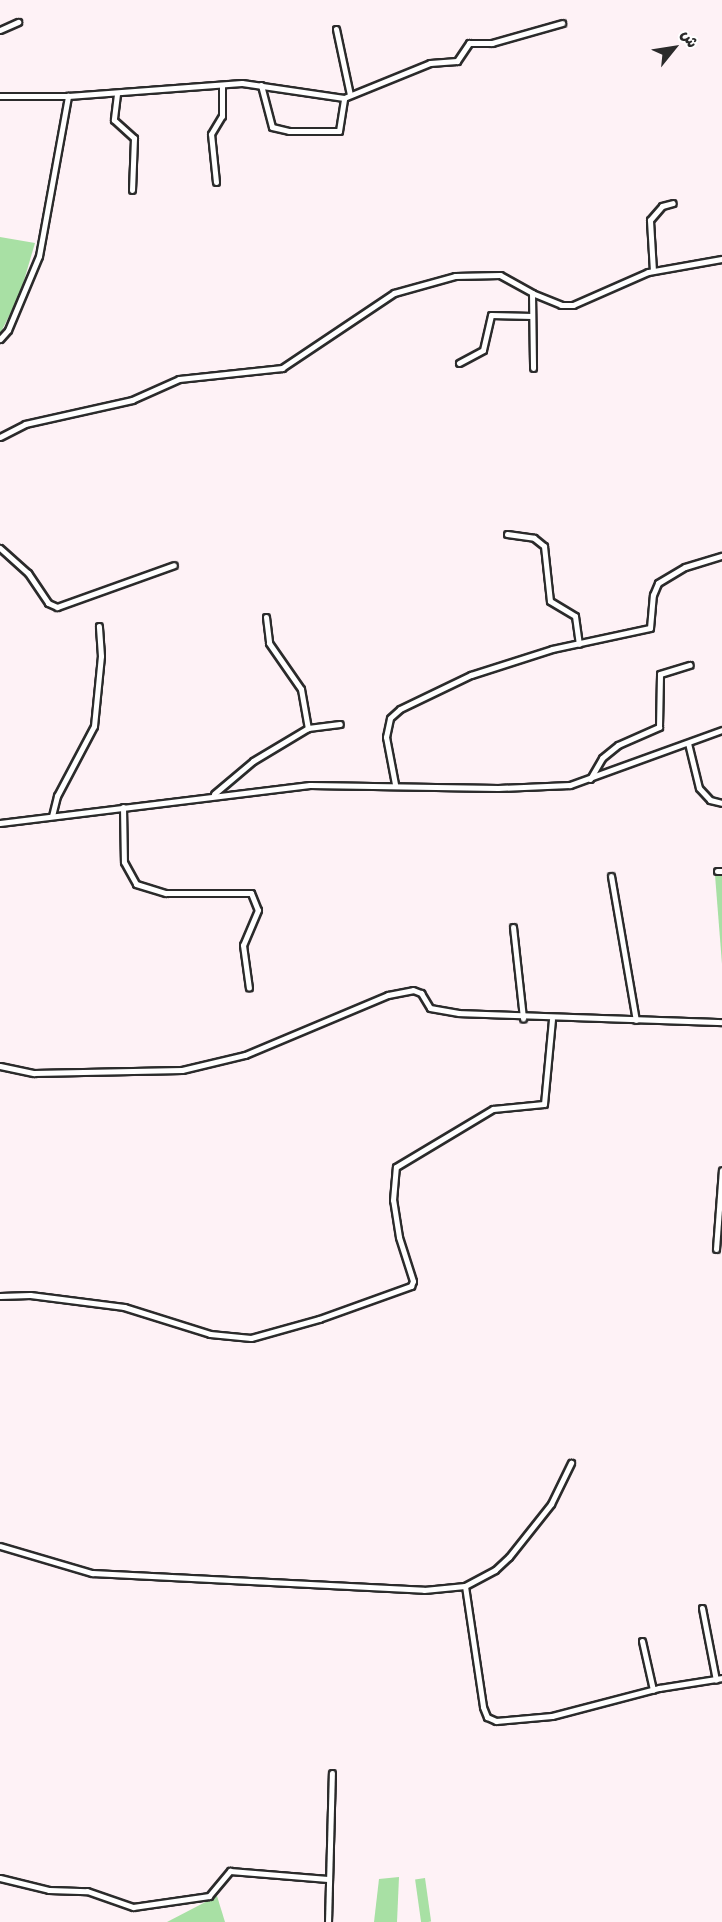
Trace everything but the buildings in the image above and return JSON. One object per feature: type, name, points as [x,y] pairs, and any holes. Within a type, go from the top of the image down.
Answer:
[{"type":"street","points":[[0,30],[18,21]]},
{"type":"street","points":[[0,96],[117,94],[261,85],[347,96],[429,63],[457,61],[470,43],[492,43],[562,23]]},
{"type":"street","points":[[261,85],[272,127],[289,131],[339,132],[347,96],[336,29]]},
{"type":"street","points":[[216,182],[211,134],[222,116],[222,86]]},
{"type":"street","points":[[117,94],[114,120],[134,138],[132,190]]},
{"type":"street","points":[[0,339],[8,330],[39,256],[68,96]]},
{"type":"street","points":[[653,271],[650,220],[662,206],[674,203]]},
{"type":"street","points":[[0,437],[25,424],[132,400],[179,379],[282,368],[302,359],[388,296],[455,276],[500,275],[532,293],[561,305],[573,305],[653,271],[722,259]]},
{"type":"street","points":[[532,293],[533,368]]},
{"type":"street","points":[[459,363],[483,350],[490,315],[532,316]]},
{"type":"street","points":[[507,534],[534,538],[544,546],[550,601],[575,616],[579,644]]},
{"type":"street","points":[[0,548],[28,573],[48,603],[57,607],[174,565]]},
{"type":"street","points":[[395,784],[386,737],[390,718],[400,710],[471,675],[579,644],[650,628],[653,595],[658,583],[685,567],[722,556]]},
{"type":"street","points":[[266,616],[268,643],[301,689],[308,728]]},
{"type":"street","points":[[52,816],[57,796],[94,726],[101,656],[99,626]]},
{"type":"street","points":[[590,779],[602,758],[618,746],[659,727],[660,674],[690,665]]},
{"type":"street","points":[[214,794],[254,761],[308,728],[340,724]]},
{"type":"street","points":[[0,823],[214,794],[310,785],[395,784],[533,788],[570,785],[722,730]]},
{"type":"street","points":[[688,743],[699,788],[710,800],[722,803]]},
{"type":"street","points":[[123,807],[124,862],[136,884],[166,893],[245,890],[251,893],[258,910],[243,945],[249,988]]},
{"type":"street","points":[[611,876],[636,1020]]},
{"type":"street","points":[[513,927],[524,1018]]},
{"type":"street","points":[[0,1066],[34,1072],[182,1070],[245,1055],[403,990],[421,993],[430,1008],[436,1010],[524,1018],[722,1022]]},
{"type":"street","points":[[0,1296],[30,1295],[124,1307],[210,1334],[251,1338],[319,1319],[411,1286],[413,1281],[399,1236],[393,1200],[396,1167],[493,1109],[544,1104],[552,1019]]},
{"type":"street","points":[[716,1249],[722,1170]]},
{"type":"street","points":[[0,1546],[92,1573],[424,1590],[465,1586],[488,1575],[509,1557],[551,1504],[572,1463]]},
{"type":"street","points":[[465,1586],[487,1717],[496,1721],[552,1716],[653,1690],[719,1679],[702,1608]]},
{"type":"street","points":[[642,1641],[653,1690]]},
{"type":"street","points":[[328,1922],[332,1773]]},
{"type":"street","points":[[0,1878],[49,1890],[87,1892],[133,1907],[209,1896],[231,1871],[328,1879]]},
{"type":"green space","points":[[0,237],[35,243],[20,294],[0,334]]},
{"type":"green space","points":[[715,875],[722,875],[722,964]]},
{"type":"green space","points":[[399,1877],[397,1922],[374,1922],[379,1879]]},
{"type":"green space","points":[[425,1878],[431,1922],[421,1922],[415,1879]]},
{"type":"green space","points":[[217,1896],[225,1922],[167,1922]]}]
